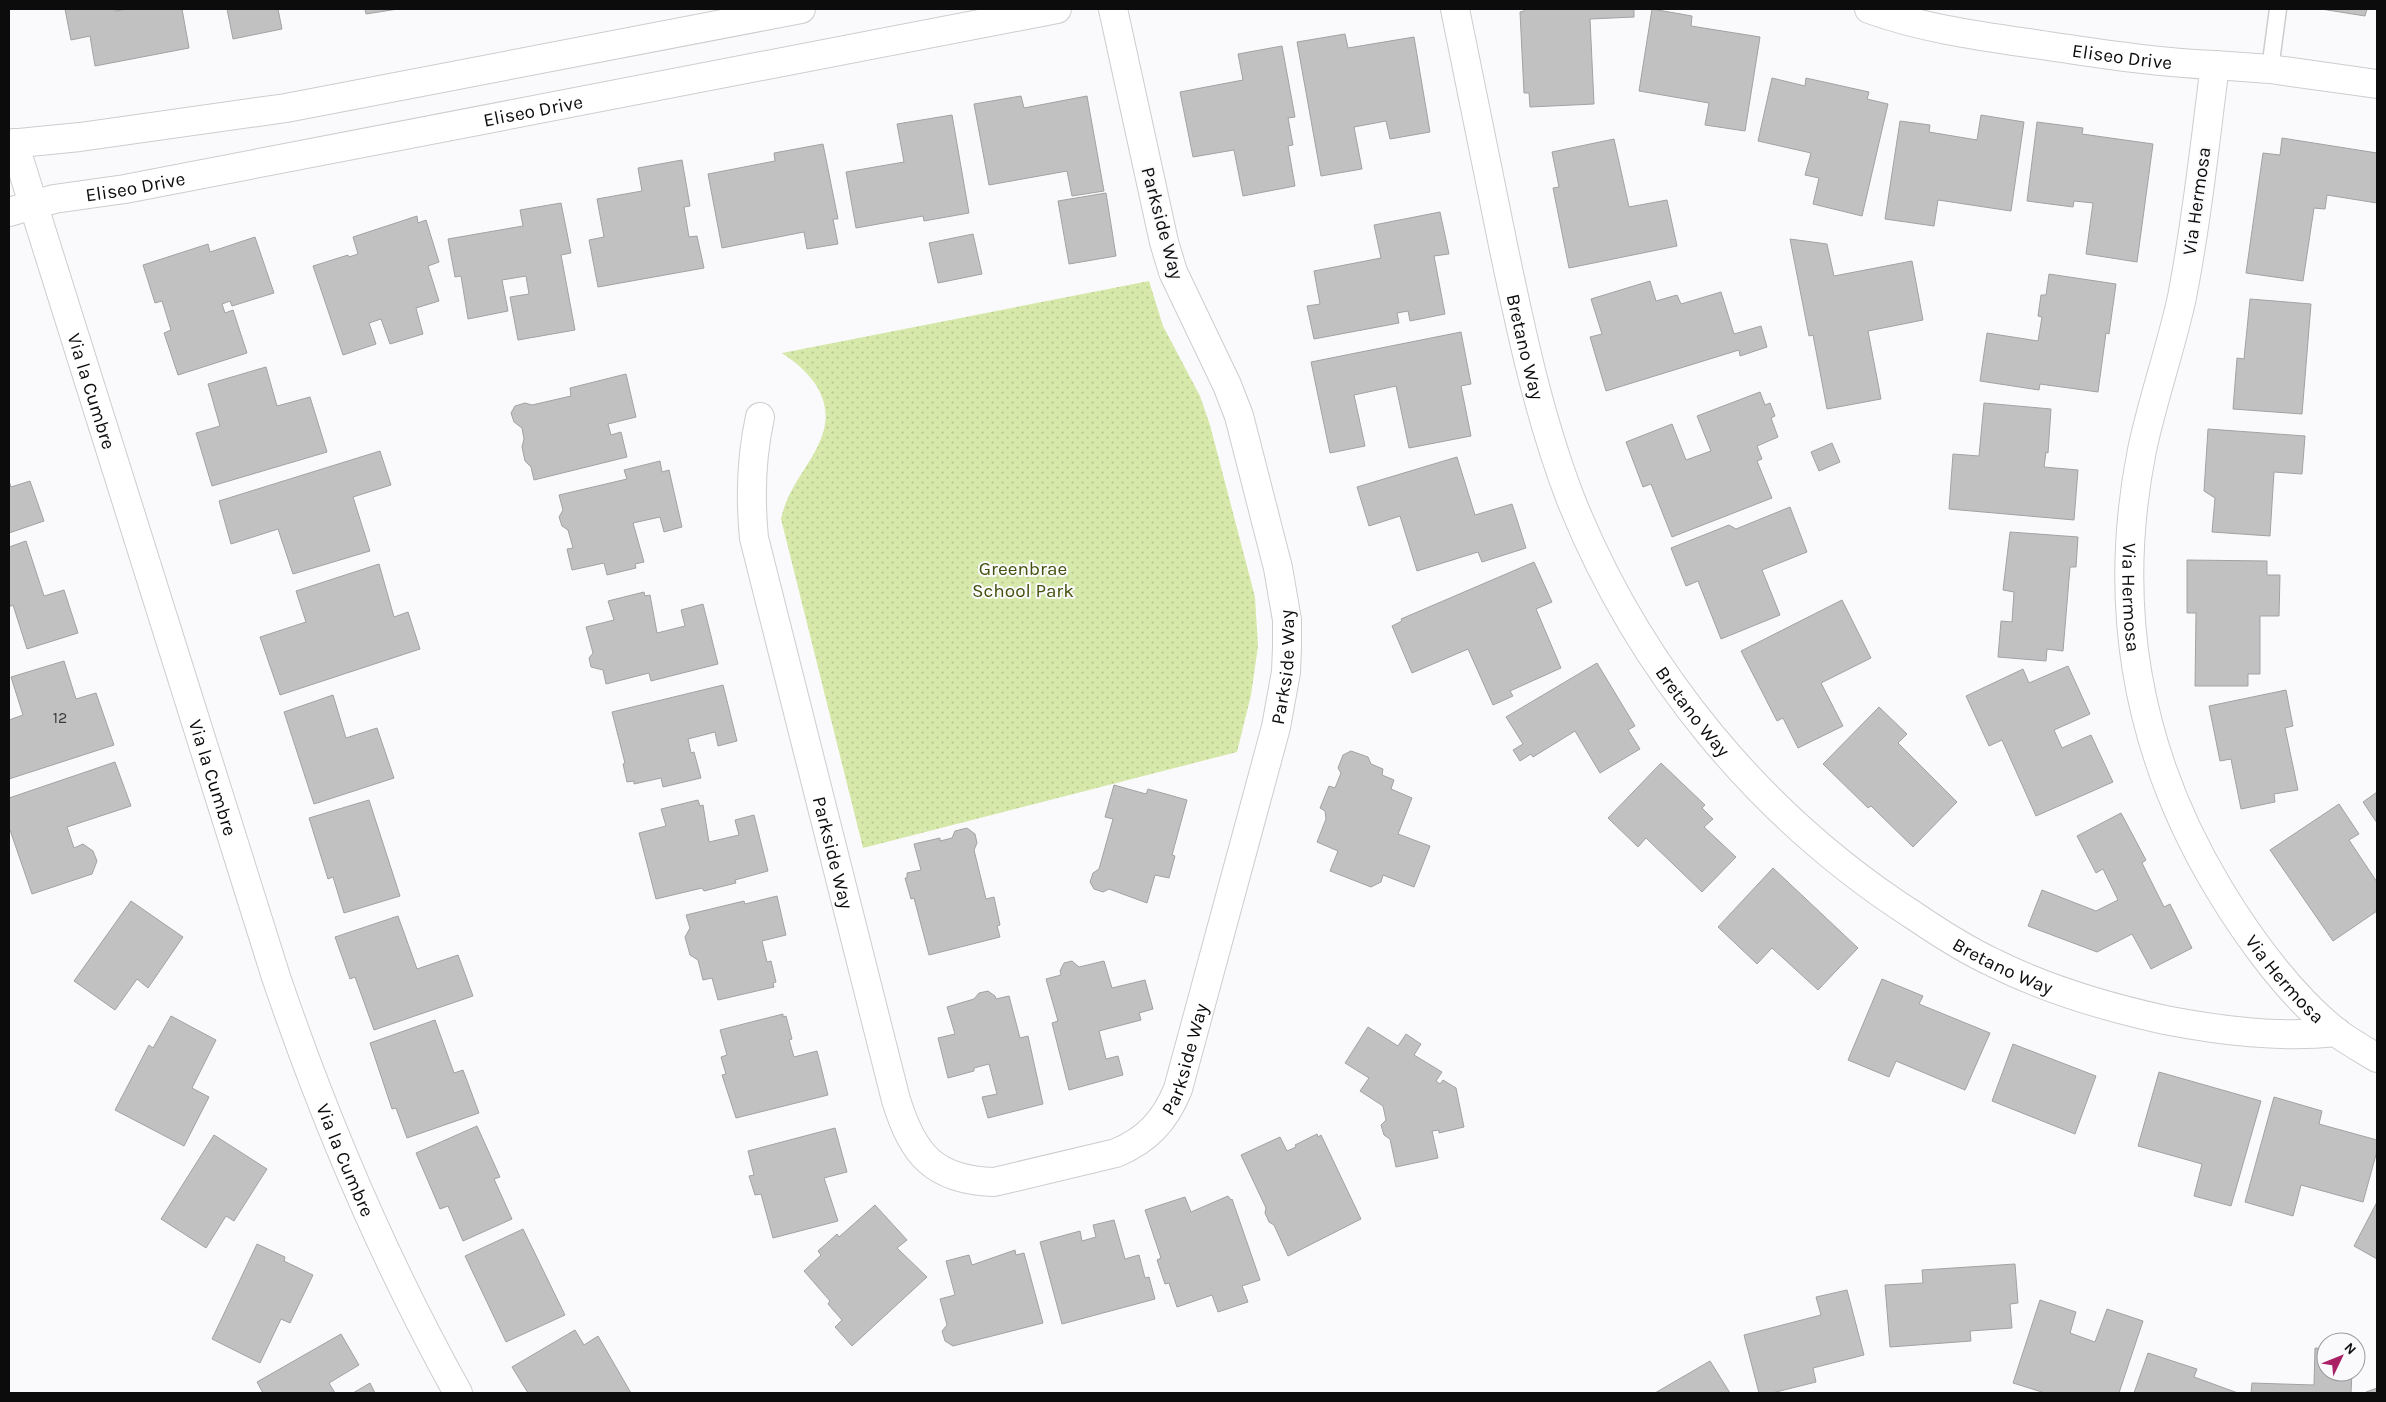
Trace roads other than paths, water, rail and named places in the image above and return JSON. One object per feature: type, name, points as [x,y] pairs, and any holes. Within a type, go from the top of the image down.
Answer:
[{"type":"street","points":[[10,139],[80,137],[286,108],[801,9]]},
{"type":"street","name":"Eliseo Drive","points":[[21,208],[78,195],[125,189],[1057,9]]},
{"type":"street","name":"Parkside Way","points":[[760,418],[754,446],[752,475],[751,510],[754,538],[894,1090],[909,1136],[920,1154],[936,1168],[954,1177],[975,1182],[994,1182],[1116,1153],[1134,1145],[1150,1134],[1162,1120],[1178,1089],[1276,726],[1286,672],[1287,620],[1278,568],[1239,416],[1228,385],[1173,272],[1157,212],[1113,9]]},
{"type":"street","name":"Bretano Way","points":[[1455,9],[1519,322],[1542,414],[1556,458],[1590,544],[1633,625],[1679,694],[1709,734],[1760,789],[1827,852],[1895,904],[1961,946],[1995,964],[2070,994],[2106,1006],[2181,1023],[2270,1034],[2337,1032]]},
{"type":"street","name":"Eliseo Drive","points":[[1869,9],[1912,23],[1960,33],[2162,62],[2270,69],[2377,84]]},
{"type":"street","name":"Via Hermosa","points":[[2215,65],[2182,295],[2143,447],[2130,523],[2128,583],[2133,654],[2140,695],[2153,743],[2188,835],[2242,926],[2296,991],[2337,1032],[2377,1058]]},
{"type":"street","name":"Via la Cumbre","points":[[10,139],[21,208],[303,1057],[327,1120],[372,1226],[410,1304],[458,1393]]},
{"type":"lane","points":[[2270,69],[2278,9]]},
{"type":"park label","name":"Greenbrae School Park","points":[[1023,579]]}]
